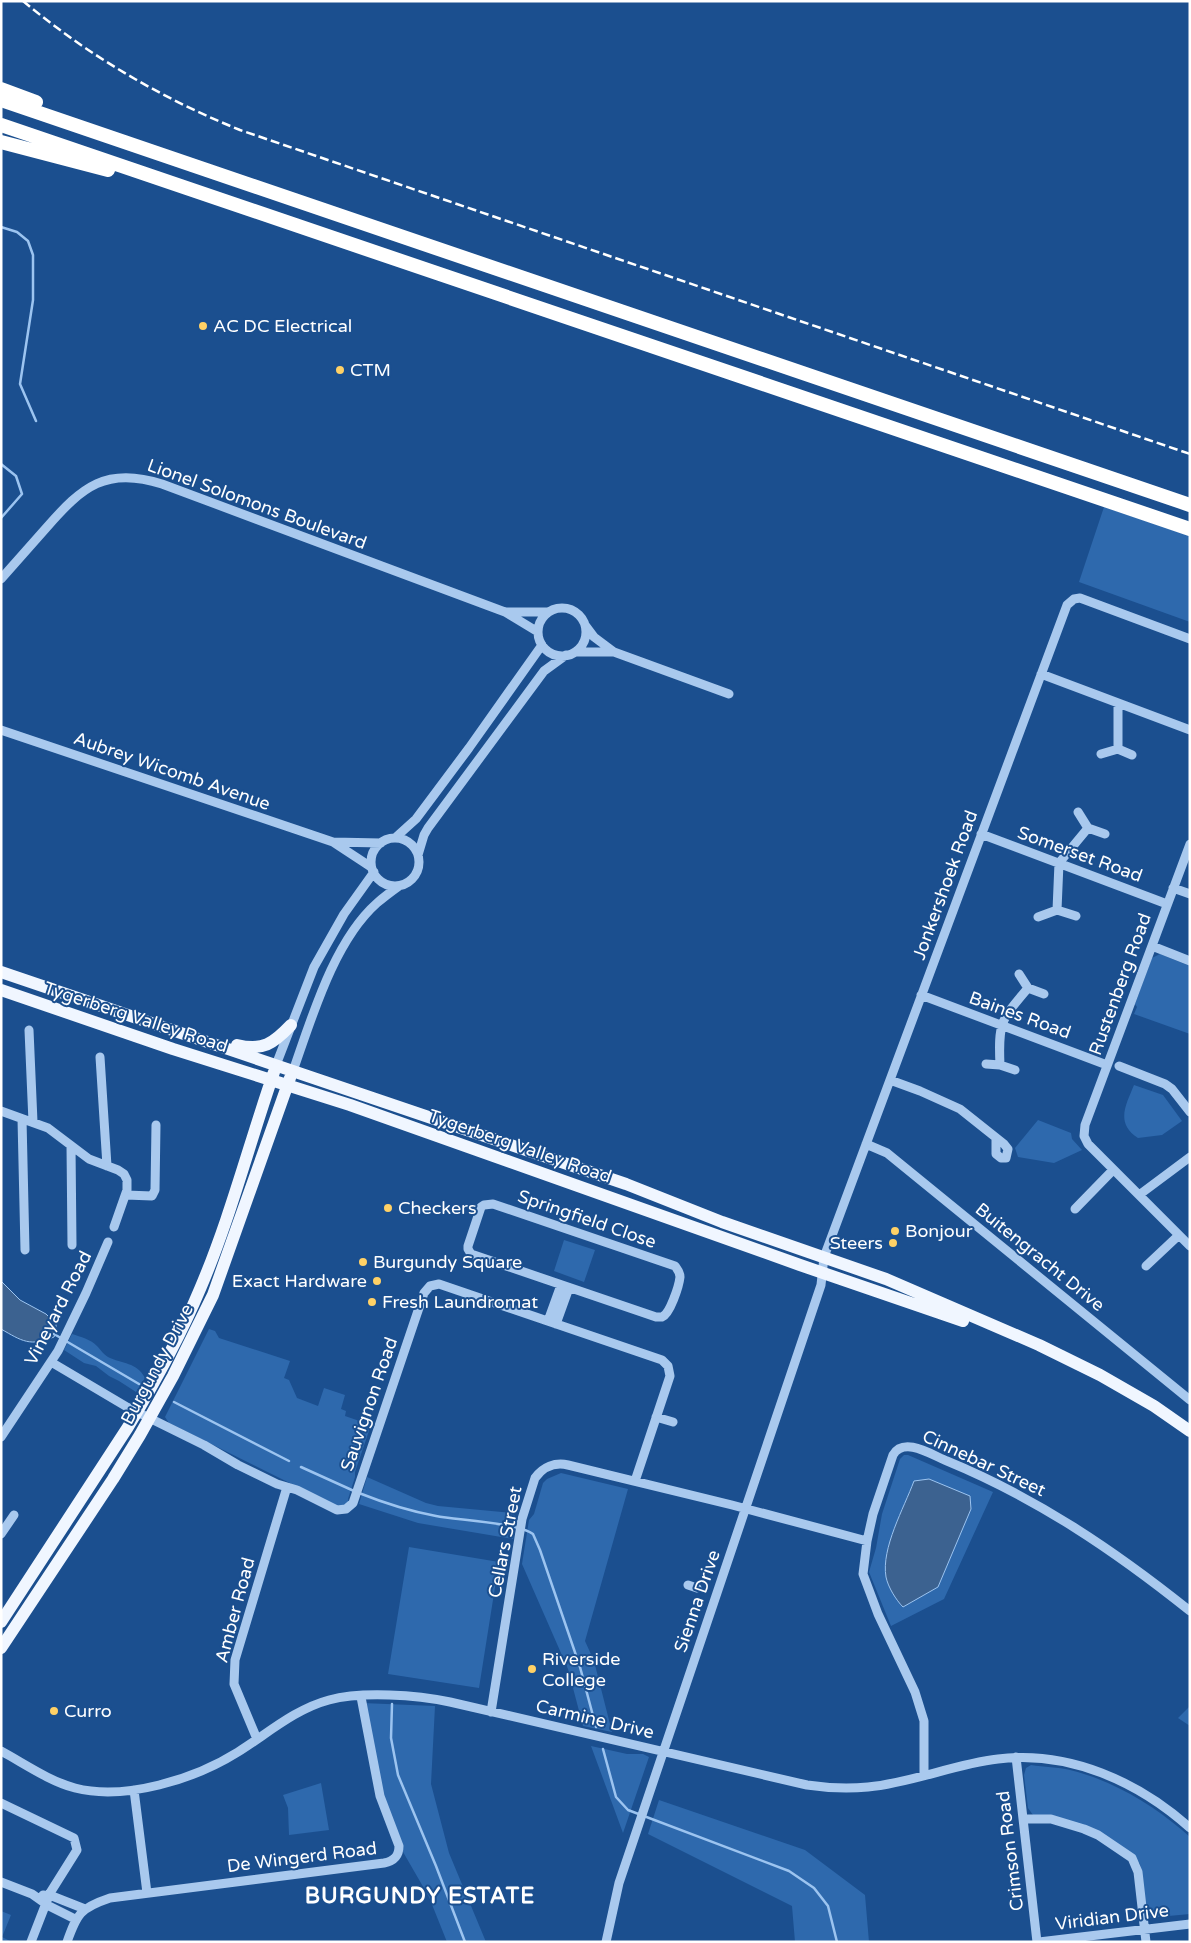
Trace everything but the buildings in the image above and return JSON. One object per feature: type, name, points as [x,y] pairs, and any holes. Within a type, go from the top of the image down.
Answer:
[{"type":"highway","points":[[1,89],[312,205]]},
{"type":"highway","points":[[1,100],[1190,505]]},
{"type":"highway","points":[[1,125],[1190,529]]},
{"type":"highway","points":[[1,142],[204,194]]},
{"type":"main road","name":"Tygerberg Valley Road","points":[[1,972],[626,1184],[722,1222],[886,1279],[1026,1339],[1100,1376],[1154,1406],[1190,1431]]},
{"type":"main road","name":"Tygerberg Valley Road","points":[[1,990],[172,1049],[288,1084],[969,1323],[1026,1339]]},
{"type":"main road","points":[[178,1033],[204,1034],[238,1046],[257,1048],[272,1043],[290,1025]]},
{"type":"main road","name":"Burgundy Drive","points":[[1,1622],[138,1412],[175,1344],[201,1288],[276,1065]]},
{"type":"main road","name":"Burgundy Drive","points":[[1,1648],[113,1479],[150,1418],[213,1294],[293,1071]]},
{"type":"street","name":"Lionel Solomons Boulevard","points":[[1,579],[77,495],[103,481],[122,477],[134,478],[162,484],[505,612],[538,632]]},
{"type":"street","name":"Jonkershoek Road","points":[[824,1257],[1067,605],[1074,599],[1080,598],[1190,639]]},
{"type":"street","points":[[418,855],[428,828],[544,671],[575,652],[582,645],[585,639],[583,619],[573,610],[560,608],[547,612],[542,618],[538,632],[542,645],[553,654],[566,656]]},
{"type":"street","name":"Lionel Solomons Boulevard","points":[[505,612],[547,612]]},
{"type":"street","points":[[585,625],[600,643],[614,652],[729,694]]},
{"type":"street","points":[[399,886],[390,886],[383,883],[373,870],[372,856],[380,843],[395,838],[416,819],[470,748],[542,645]]},
{"type":"street","points":[[575,652],[614,652]]},
{"type":"street","points":[[1041,674],[1190,730]]},
{"type":"street","points":[[1118,703],[1118,749]]},
{"type":"street","name":"Aubrey Wicomb Avenue","points":[[1,730],[333,842],[373,870]]},
{"type":"street","points":[[1101,754],[1118,749],[1132,755]]},
{"type":"street","points":[[1078,812],[1088,828],[1105,834]]},
{"type":"street","points":[[1057,910],[1059,864],[1088,828]]},
{"type":"street","name":"Somerset Road","points":[[981,834],[1167,904]]},
{"type":"street","points":[[293,1071],[326,981],[365,915],[399,886],[407,883],[418,871],[420,863],[418,855],[409,842],[395,838]]},
{"type":"street","name":"Aubrey Wicomb Avenue","points":[[333,842],[380,843]]},
{"type":"street","name":"Rustenberg Road","points":[[1113,1170],[1088,1144],[1084,1136],[1085,1125],[1190,844]]},
{"type":"street","points":[[276,1065],[314,967],[328,939],[373,870]]},
{"type":"street","points":[[1173,888],[1190,894]]},
{"type":"street","points":[[1038,916],[1057,910],[1076,916]]},
{"type":"street","points":[[1152,946],[1190,961]]},
{"type":"street","points":[[1019,974],[1028,988],[1044,994]]},
{"type":"street","points":[[1000,1065],[999,1038],[1002,1025],[1007,1013],[1028,988]]},
{"type":"street","name":"Baines Road","points":[[921,995],[1107,1065]]},
{"type":"street","points":[[29,1030],[33,1122]]},
{"type":"street","points":[[100,1057],[107,1166]]},
{"type":"street","points":[[986,1064],[1000,1065],[1015,1070]]},
{"type":"street","points":[[1119,1066],[1165,1084],[1172,1089],[1190,1112]]},
{"type":"street","points":[[890,1080],[920,1090],[960,1109],[996,1138]]},
{"type":"street","points":[[1,1112],[48,1128],[89,1159],[118,1170],[126,1177],[128,1187],[114,1227]]},
{"type":"street","points":[[22,1119],[25,1250]]},
{"type":"street","points":[[126,1195],[148,1197],[152,1196],[155,1190],[156,1124]]},
{"type":"street","name":"Buitengracht Drive","points":[[866,1144],[886,1152],[1190,1400]]},
{"type":"street","points":[[71,1146],[72,1245]]},
{"type":"street","points":[[1139,1195],[1190,1157]]},
{"type":"street","points":[[1075,1209],[1113,1170],[1190,1246]]},
{"type":"street","name":"Springfield Close","points":[[484,1204],[493,1204],[675,1266],[680,1276],[668,1312],[666,1316],[660,1318],[565,1287],[471,1254],[468,1246],[479,1212],[484,1204]]},
{"type":"street","points":[[1146,1266],[1179,1235]]},
{"type":"street","name":"Vineyard Road","points":[[1,1437],[59,1349],[108,1242]]},
{"type":"street","name":"Sienna Drive","points":[[606,1942],[619,1883],[662,1751],[821,1285],[824,1257]]},
{"type":"street","name":"Sauvignon Road","points":[[51,1362],[138,1412],[204,1445],[238,1465],[297,1490],[337,1510],[346,1509],[353,1503],[422,1298],[428,1288],[434,1285],[442,1285],[664,1362],[668,1366],[670,1376],[634,1481]]},
{"type":"street","points":[[552,1322],[565,1287]]},
{"type":"street","points":[[656,1417],[673,1422]]},
{"type":"street","name":"Cinnebar Street","points":[[924,1775],[924,1721],[915,1692],[878,1614],[865,1580],[863,1567],[872,1514],[892,1455],[900,1448],[909,1446],[969,1471],[1018,1494],[1054,1514],[1122,1558],[1190,1611]]},
{"type":"street","name":"Cellars Street","points":[[491,1712],[522,1519],[535,1478],[539,1472],[555,1464],[568,1464],[867,1541]]},
{"type":"street","name":"Amber Road","points":[[257,1739],[234,1684],[235,1660],[287,1487]]},
{"type":"street","points":[[1,1534],[14,1514]]},
{"type":"street","points":[[35,1571],[47,1578]]},
{"type":"street","name":"Carmine Drive","points":[[1,1751],[36,1771],[75,1788],[114,1793],[174,1781],[214,1765],[236,1753],[282,1722],[329,1700],[360,1697],[428,1698],[807,1785],[824,1787],[868,1787],[997,1759],[1016,1757],[1074,1764],[1099,1771],[1130,1786],[1190,1828]]},
{"type":"street","name":"De Wingerd Road","points":[[67,1942],[76,1919],[85,1909],[110,1898],[384,1863],[394,1859],[398,1853],[399,1846],[380,1796],[360,1697]]},
{"type":"street","name":"Crimson Road","points":[[1016,1757],[1038,1942]]},
{"type":"street","points":[[134,1790],[147,1893]]},
{"type":"street","points":[[1,1803],[76,1840],[77,1850],[47,1899],[31,1942]]},
{"type":"street","points":[[1023,1819],[1051,1819],[1071,1824],[1098,1835],[1132,1858],[1138,1872],[1146,1942]]},
{"type":"street","points":[[1,1882],[47,1899],[85,1909]]},
{"type":"street","points":[[47,1899],[76,1919]]},
{"type":"street","name":"Viridian Drive","points":[[1038,1942],[1190,1924]]},
{"type":"shaded area","points":[[1104,507],[1190,536],[1190,622],[1079,582]]},
{"type":"shaded area","points":[[1160,954],[1190,966],[1190,1034],[1134,1014],[1137,1007],[1135,1004],[1152,958]]},
{"type":"shaded area","points":[[1134,1085],[1163,1095],[1182,1121],[1162,1135],[1138,1138],[1127,1126],[1124,1113]]},
{"type":"shaded area","points":[[1038,1120],[1071,1133],[1072,1139],[1082,1150],[1054,1163],[1018,1157],[1015,1148]]},
{"type":"shaded area","points":[[564,1240],[595,1250],[584,1282],[554,1271]]},
{"type":"shaded area","points":[[1,1281],[20,1300],[46,1314],[56,1324],[54,1337],[39,1342],[32,1342],[15,1337],[1,1329]]},
{"type":"shaded area","points":[[209,1329],[215,1331],[219,1338],[290,1361],[284,1378],[289,1380],[297,1398],[318,1406],[324,1388],[345,1395],[341,1409],[346,1411],[345,1416],[371,1425],[355,1472],[348,1499],[349,1502],[343,1506],[336,1506],[169,1423],[165,1417]]},
{"type":"shaded area","points":[[72,1334],[85,1338],[108,1357],[138,1369],[145,1378],[136,1392],[96,1366],[84,1363],[64,1350]]},
{"type":"shaded area","points":[[904,1455],[908,1455],[993,1492],[944,1599],[891,1626],[869,1572],[876,1548],[882,1514],[900,1459]]},
{"type":"shaded area","points":[[561,1473],[628,1489],[585,1641],[594,1661],[612,1732],[583,1726],[568,1669],[522,1564],[529,1520],[534,1514],[543,1483],[547,1479]]},
{"type":"shaded area","points":[[367,1477],[426,1503],[438,1506],[513,1513],[517,1519],[513,1539],[418,1523],[359,1504]]},
{"type":"shaded area","points":[[929,1479],[970,1496],[971,1509],[938,1587],[903,1607],[887,1581],[885,1566],[887,1554],[894,1528],[914,1481]]},
{"type":"shaded area","points":[[409,1547],[499,1562],[479,1688],[388,1674]]},
{"type":"shaded area","points":[[362,1703],[435,1706],[431,1784],[449,1853],[486,1942],[447,1942],[429,1897],[399,1845],[390,1823]]},
{"type":"shaded area","points":[[1190,1706],[1190,1726],[1178,1718]]},
{"type":"shaded area","points":[[591,1746],[627,1754],[643,1754],[649,1757],[623,1833]]},
{"type":"shaded area","points":[[1031,1765],[1070,1770],[1115,1786],[1157,1811],[1190,1837],[1190,1914],[1147,1918],[1140,1864],[1133,1854],[1100,1832],[1033,1815],[1028,1808],[1024,1775],[1026,1768]]},
{"type":"shaded area","points":[[321,1783],[329,1830],[289,1835],[288,1808],[283,1795]]},
{"type":"shaded area","points":[[659,1800],[805,1850],[865,1895],[869,1942],[795,1942],[792,1906],[648,1834]]},
{"type":"shaded area","points":[[1,1911],[11,1915],[2,1937],[12,1942],[1,1942]]},
{"type":"waterway","points":[[1,227],[17,232],[28,241],[33,255],[33,300],[20,384],[36,421]]},
{"type":"waterway","points":[[1,464],[16,476],[22,494],[1,518]]},
{"type":"waterway","points":[[54,1334],[139,1384]]},
{"type":"waterway","points":[[174,1402],[289,1461]]},
{"type":"waterway","points":[[301,1467],[354,1491]]},
{"type":"waterway","points":[[359,1493],[416,1512],[515,1527],[533,1534],[580,1667],[596,1727]]},
{"type":"waterway","points":[[392,1704],[391,1738],[398,1775],[465,1942]]},
{"type":"waterway","points":[[603,1749],[616,1797],[628,1810],[789,1871],[814,1888],[828,1906],[837,1942]]},
{"type":"railway","points":[[23,1],[100,58],[154,90],[240,130],[1190,454]]},
{"type":"place","name":"AC DC Electrical","points":[[203,326]]},
{"type":"place","name":"CTM","points":[[340,370]]},
{"type":"place","name":"Checkers","points":[[388,1208]]},
{"type":"place","name":"Bonjour","points":[[895,1231]]},
{"type":"place","name":"Steers","points":[[893,1243]]},
{"type":"place","name":"Burgundy Square","points":[[363,1262]]},
{"type":"place","name":"Exact Hardware","points":[[377,1281]]},
{"type":"place","name":"Fresh Laundromat","points":[[372,1302]]},
{"type":"place","name":"Riverside College","points":[[532,1669]]},
{"type":"place","name":"Curro","points":[[54,1711]]},
{"type":"district","name":"BURGUNDY ESTATE","points":[[420,1895]]}]
